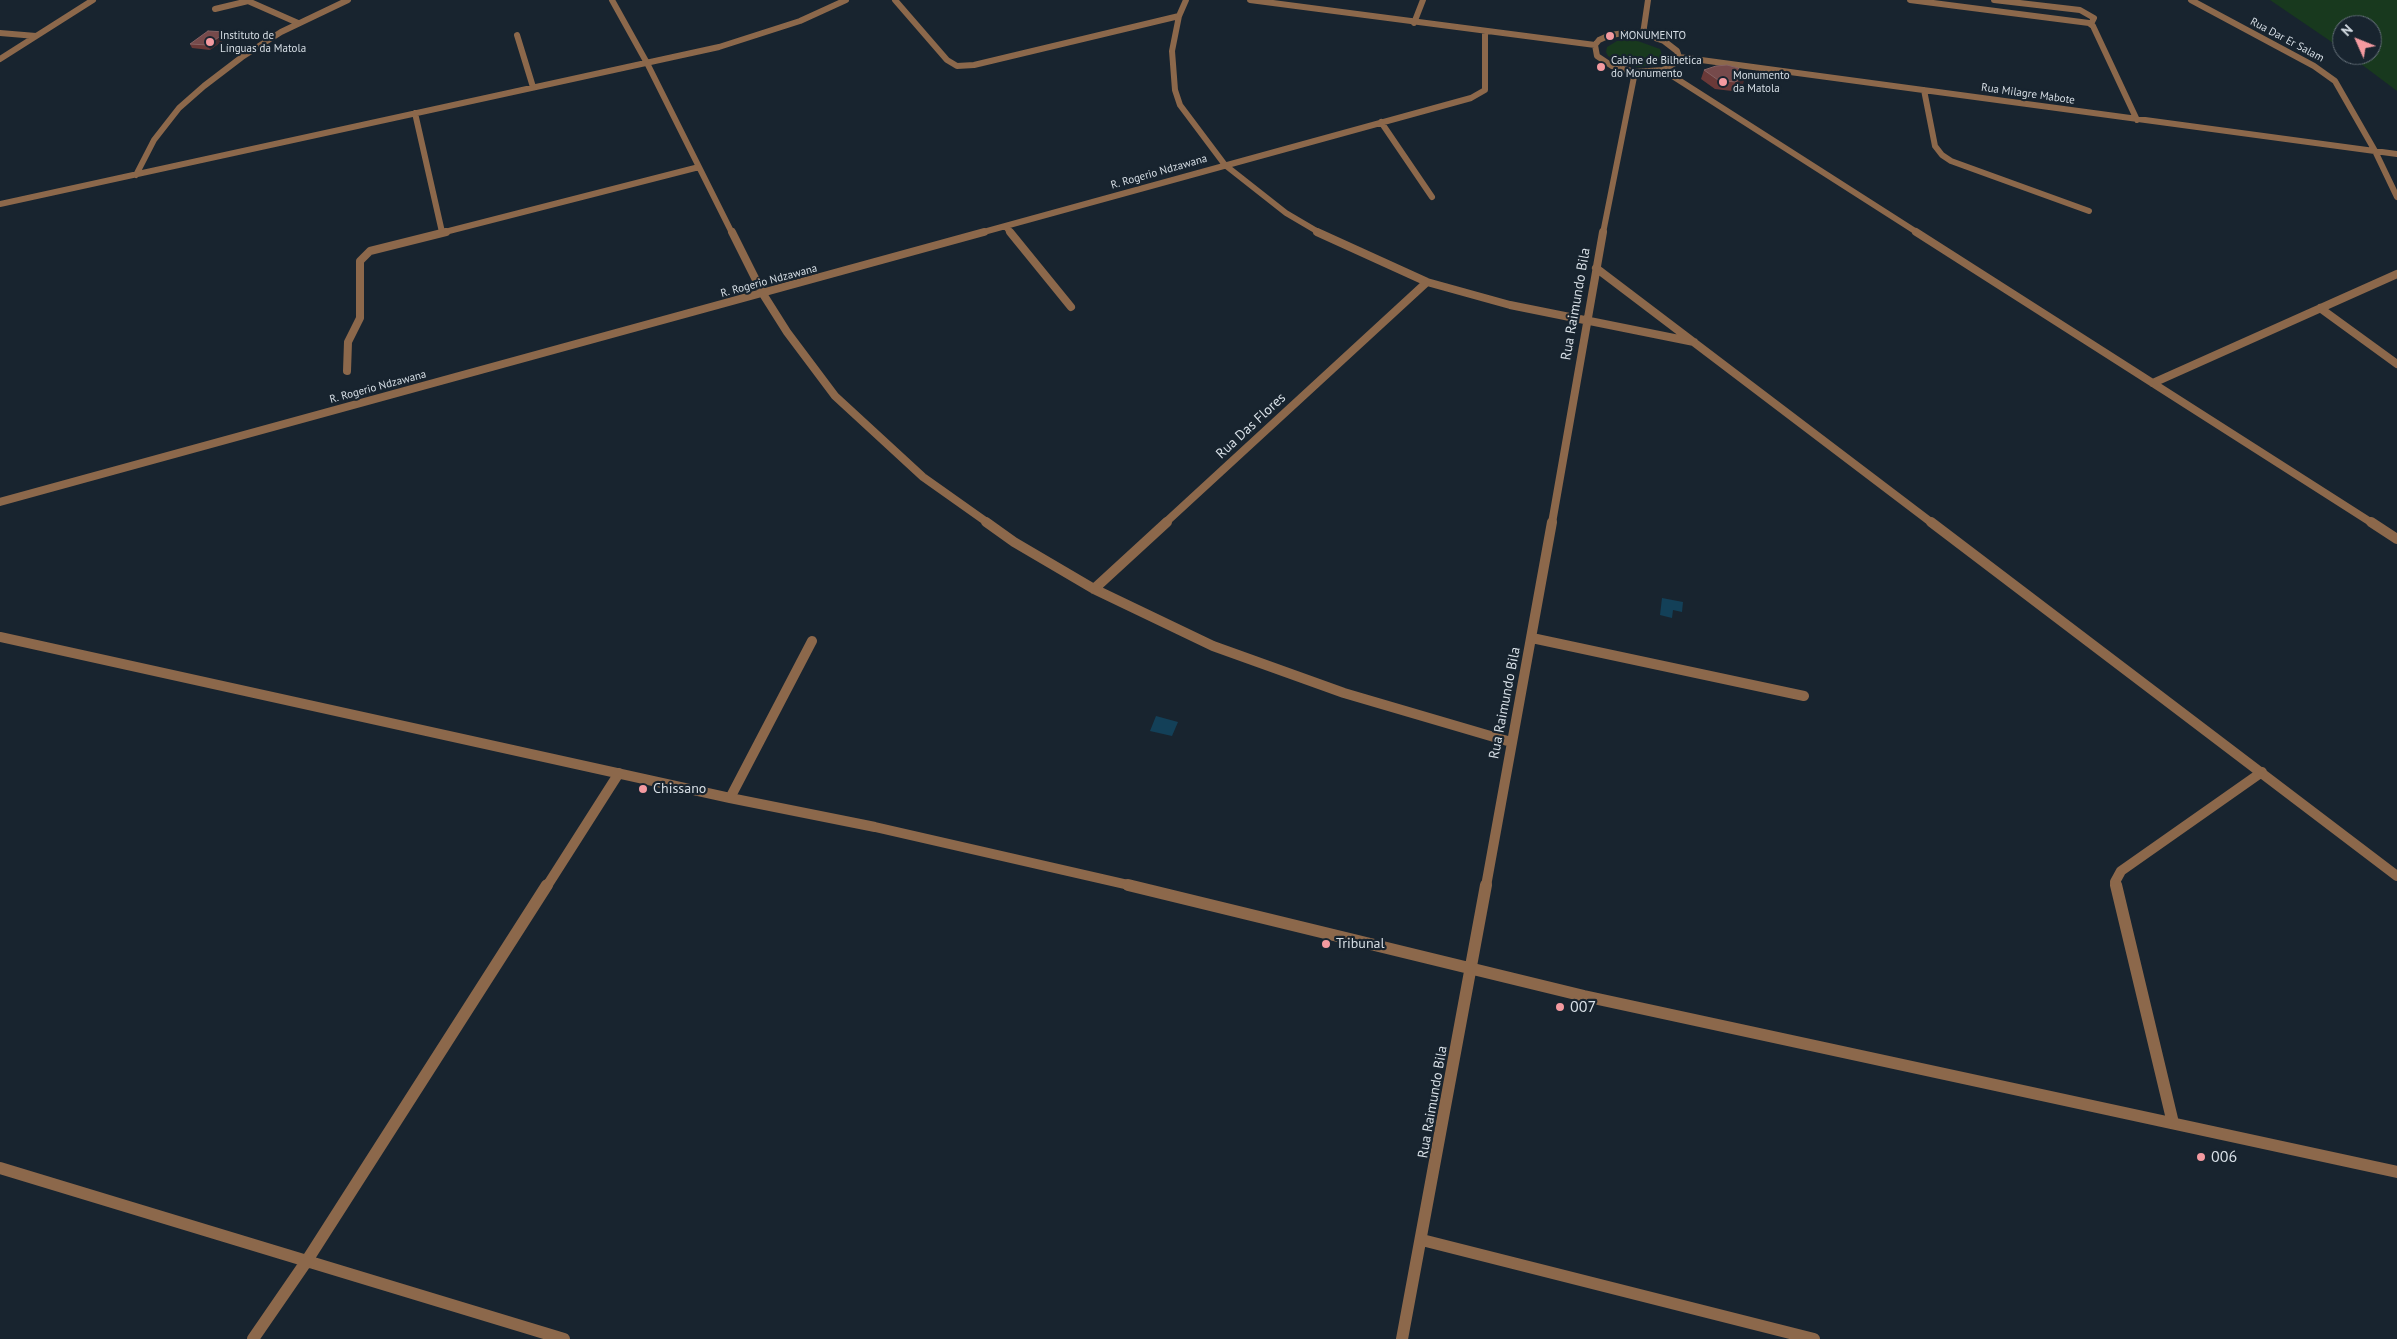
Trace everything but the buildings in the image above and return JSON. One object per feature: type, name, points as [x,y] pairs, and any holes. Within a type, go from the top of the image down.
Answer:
[{"type":"street","points":[[0,59],[93,0]]},
{"type":"street","points":[[136,175],[154,140],[179,108],[242,57],[298,23],[348,0]]},
{"type":"street","points":[[612,0],[647,63],[763,294],[809,363],[835,396],[923,477],[966,510],[1014,542],[1094,590],[1213,646],[1344,693],[1511,742]]},
{"type":"street","points":[[895,0],[947,60],[957,66],[974,64],[1179,16]]},
{"type":"street","points":[[1186,0],[1179,16],[1172,51],[1176,90],[1180,105],[1225,165],[1262,196],[1294,218],[1338,242],[1427,282],[1510,305],[1696,342]]},
{"type":"street","points":[[1250,0],[1414,23],[1595,45]]},
{"type":"street","points":[[1414,23],[1423,0]]},
{"type":"street","points":[[1643,34],[1648,0]]},
{"type":"street","points":[[1910,0],[2083,21],[2091,24],[2137,120]]},
{"type":"street","points":[[1994,0],[2080,10],[2094,18],[2091,24]]},
{"type":"street","name":"Rua Dar Er Salam","points":[[2191,0],[2314,66],[2330,77],[2342,91],[2375,151],[2397,197]]},
{"type":"street","points":[[215,9],[248,1],[298,23]]},
{"type":"street","points":[[0,204],[533,86],[647,63],[767,33],[840,1]]},
{"type":"street","name":"R. Rogerio Ndzawana","points":[[0,502],[763,294],[1482,94],[1485,90],[1485,32]]},
{"type":"street","points":[[0,33],[36,36]]},
{"type":"street","points":[[1643,34],[1672,46],[1679,57],[1672,67],[1663,70],[1635,72],[1603,62],[1594,51],[1595,45],[1599,40],[1610,35],[1643,34]]},
{"type":"street","points":[[517,35],[533,86]]},
{"type":"street","name":"Rua Milagre Mabote","points":[[1679,57],[2397,154]]},
{"type":"street","points":[[1663,70],[2397,540]]},
{"type":"street","name":"Rua Raimundo Bila","points":[[1402,1339],[1422,1240],[1511,742],[1532,638],[1596,268],[1635,72]]},
{"type":"street","points":[[1924,90],[1935,146],[1942,155],[1951,161],[2089,211]]},
{"type":"street","points":[[415,113],[442,232]]},
{"type":"street","points":[[1381,122],[1432,198]]},
{"type":"street","points":[[347,371],[348,342],[360,318],[360,260],[370,251],[699,167]]},
{"type":"street","points":[[1006,227],[1071,307]]},
{"type":"street","points":[[1596,268],[1696,342],[2397,876]]},
{"type":"street","points":[[2153,383],[2397,274]]},
{"type":"street","name":"Rua Das Flores","points":[[1094,590],[1427,282]]},
{"type":"street","points":[[2320,308],[2397,364]]},
{"type":"street","points":[[0,637],[730,798],[875,827],[1471,967],[1584,996],[2397,1172]]},
{"type":"street","points":[[1532,638],[1804,696]]},
{"type":"street","points":[[730,798],[812,642]]},
{"type":"street","points":[[2172,1124],[2115,882],[2121,871],[2262,772]]},
{"type":"street","points":[[253,1339],[306,1262],[619,773]]},
{"type":"street","points":[[0,1168],[564,1339]]},
{"type":"street","points":[[1422,1240],[1814,1339]]},
{"type":"green space","points":[[2270,0],[2397,0],[2397,91],[2362,65],[2382,65],[2382,15],[2332,15],[2332,42]]},
{"type":"green space","name":"MONUMENTO","points":[[1635,40],[1660,49],[1663,58],[1655,64],[1638,67],[1621,63],[1608,56],[1606,52],[1607,47],[1617,41]]},
{"type":"water","points":[[1662,598],[1683,602],[1682,612],[1673,610],[1672,618],[1660,615]]},
{"type":"water","points":[[1156,716],[1178,722],[1172,736],[1150,731]]},
{"type":"place","name":"MONUMENTO","points":[[1610,36]]},
{"type":"place","name":"Instituto de Línguas da Matola","points":[[210,42]]},
{"type":"place","name":"Cabine de Bilhetica do Monumento","points":[[1601,67]]},
{"type":"place","name":"Monumento da Matola","points":[[1723,82]]},
{"type":"place","name":"Chissano","points":[[643,789]]},
{"type":"place","name":"Tribunal","points":[[1326,944]]},
{"type":"place","name":"007","points":[[1560,1007]]},
{"type":"place","name":"006","points":[[2201,1157]]}]
